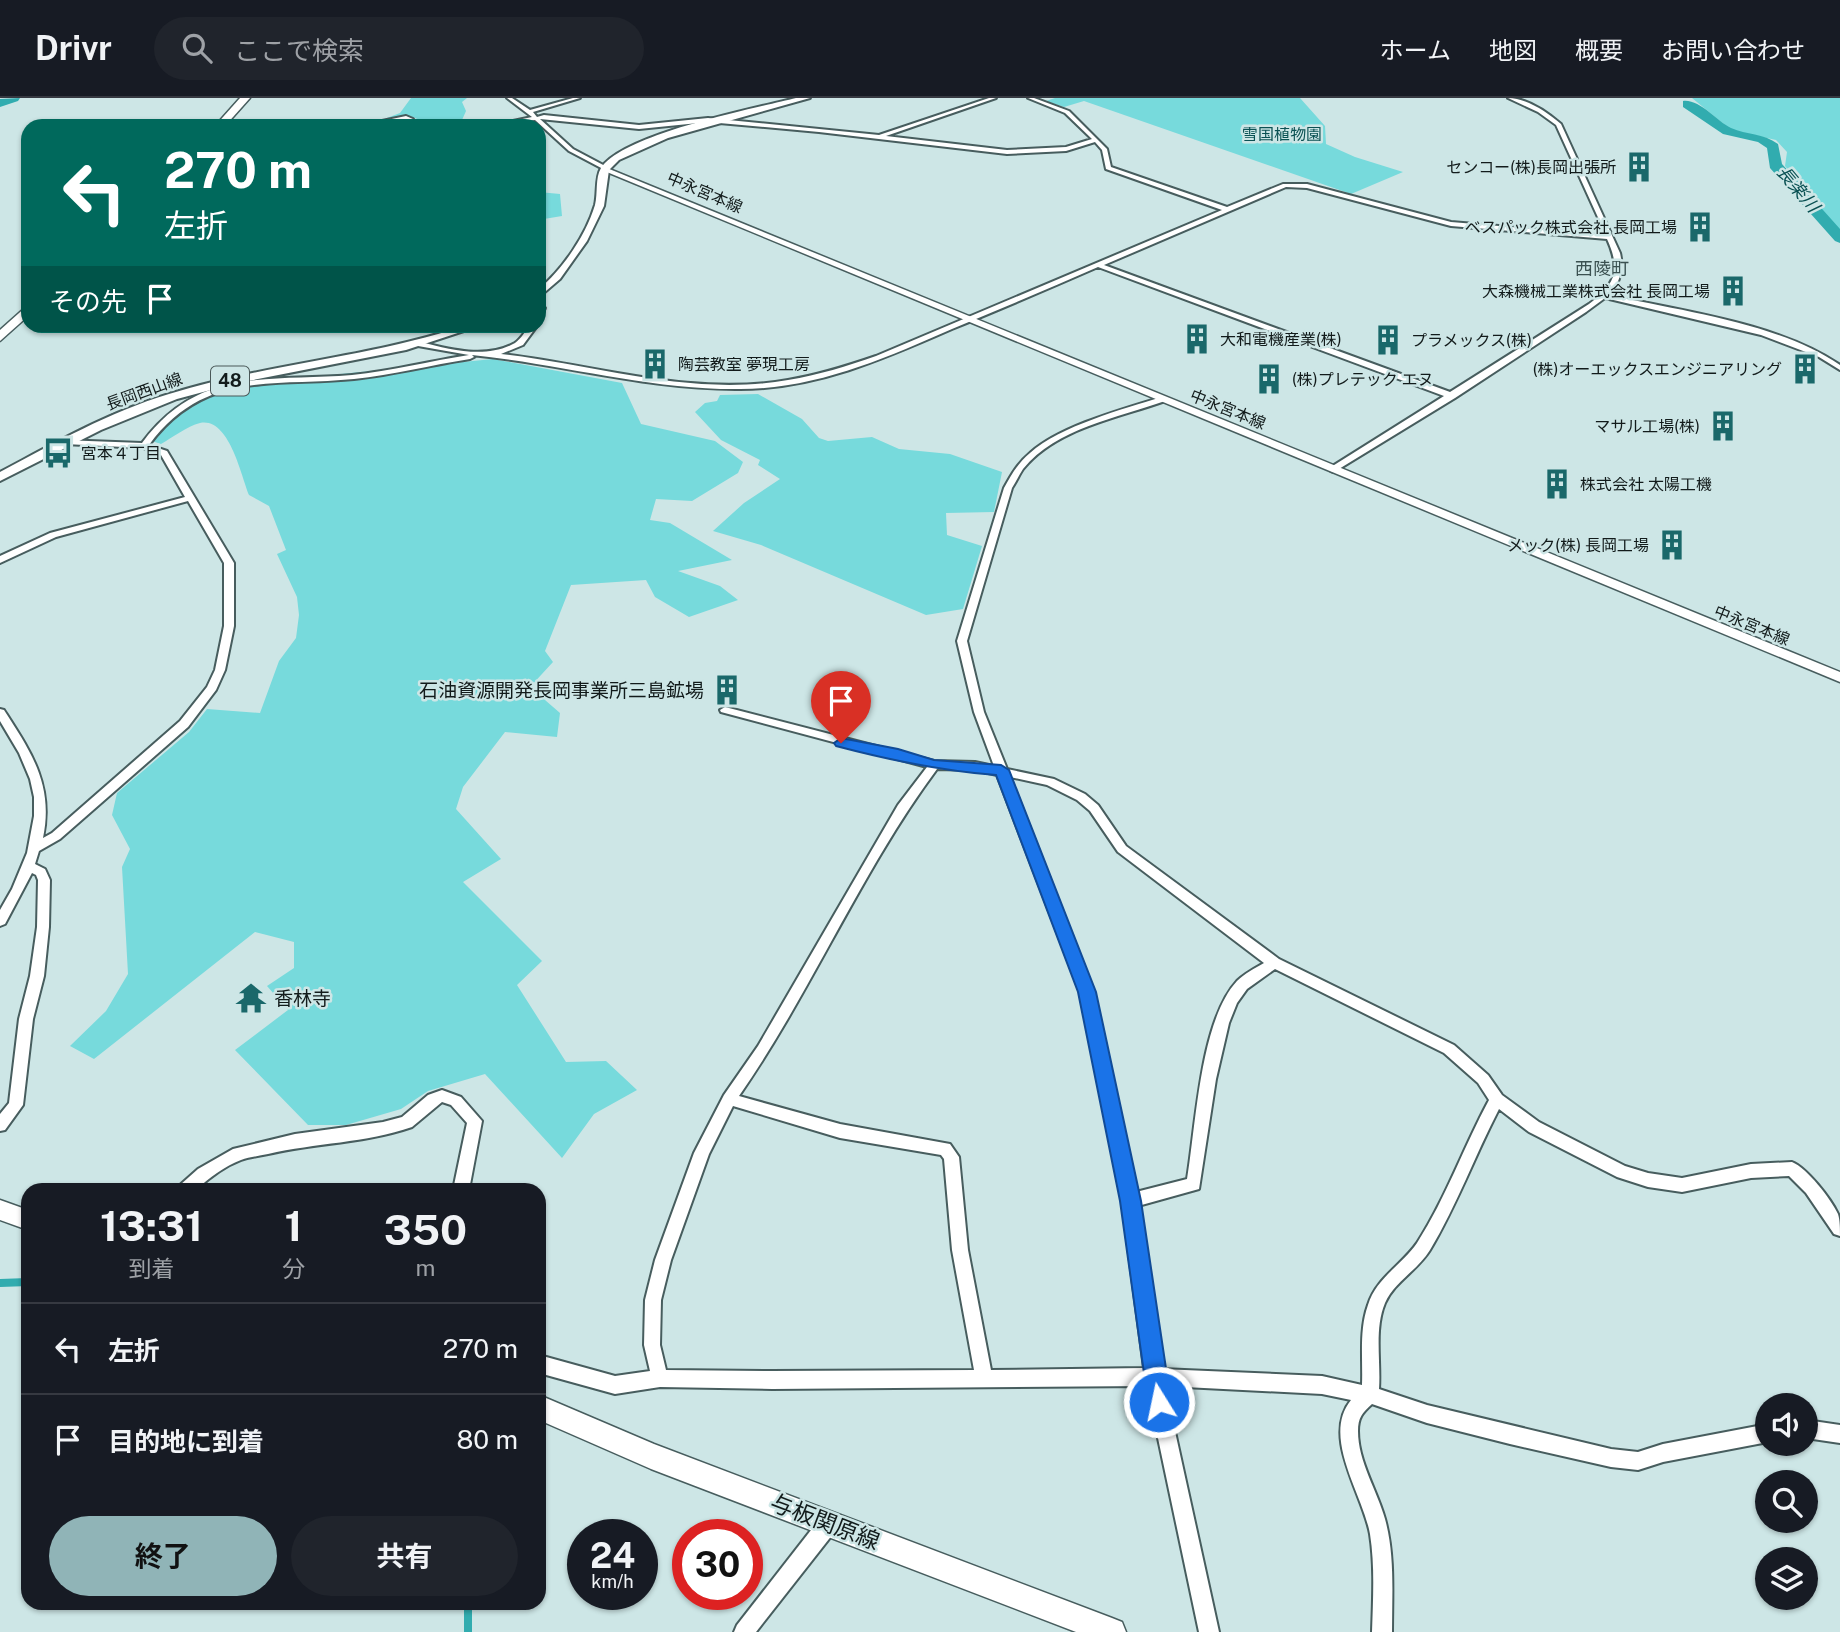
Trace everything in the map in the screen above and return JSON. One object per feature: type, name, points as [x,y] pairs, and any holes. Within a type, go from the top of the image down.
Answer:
[{"type":"highway","points":[[226,119],[245,98]]},
{"type":"highway","points":[[238,119],[257,98]]},
{"type":"highway","points":[[0,321],[21,301]]},
{"type":"highway","points":[[0,337],[21,316]]},
{"type":"main road","points":[[546,287],[561,271],[596,212],[606,168],[613,159],[627,151],[714,121],[806,98]]},
{"type":"main road","name":"中永宮本線","points":[[606,168],[1840,677]]},
{"type":"main road","name":"長岡西山線","points":[[0,477],[124,414],[197,389],[308,364],[421,344],[453,333]]},
{"type":"main road","points":[[0,1210],[21,1218]]},
{"type":"main road","name":"与板関原線","points":[[546,1411],[651,1456],[1112,1632]]},
{"type":"street","points":[[509,98],[535,117]]},
{"type":"street","points":[[529,112],[578,98]]},
{"type":"street","points":[[877,137],[995,98]]},
{"type":"street","points":[[1030,98],[1063,108],[1105,150],[1108,168],[1229,210]]},
{"type":"street","points":[[1334,469],[1452,396],[1605,296],[1614,287],[1619,269],[1609,237],[1558,124],[1540,110],[1510,98]]},
{"type":"street","points":[[525,119],[535,117],[639,127],[678,121],[714,121],[1007,152],[1066,149],[1096,141]]},
{"type":"street","points":[[546,127],[570,150],[606,168]]},
{"type":"street","points":[[421,344],[685,387],[728,389],[781,386],[835,374],[970,320],[1285,185],[1299,185],[1451,223],[1609,237]]},
{"type":"street","points":[[1099,265],[1452,396]]},
{"type":"street","points":[[1605,296],[1785,340],[1825,356],[1840,368]]},
{"type":"street","points":[[144,446],[184,407],[204,394],[260,384],[376,374],[492,355],[520,343],[528,333]]},
{"type":"street","points":[[1163,399],[1043,445],[1013,473],[962,641],[979,712],[1087,992],[1130,1201],[1154,1377],[1209,1632]]},
{"type":"street","points":[[34,849],[57,836],[184,724],[201,705],[220,670],[229,626],[229,563],[164,453],[144,446],[65,442]]},
{"type":"street","points":[[0,560],[53,534],[190,498]]},
{"type":"street","points":[[725,710],[934,765],[1001,770],[1050,782],[1080,797],[1104,820],[1122,849],[1136,862],[1274,963],[1449,1049],[1483,1079],[1497,1099],[1534,1127],[1622,1172],[1648,1180],[1682,1185],[1751,1171],[1792,1169],[1811,1188],[1840,1229]]},
{"type":"street","points":[[0,712],[35,776],[40,807],[29,866],[0,921]]},
{"type":"street","points":[[660,1378],[652,1345],[653,1300],[663,1260],[702,1153],[729,1099],[763,1050],[902,808],[934,765]]},
{"type":"street","points":[[0,1125],[16,1105],[26,1019],[37,976],[43,927],[44,880],[41,872],[29,866]]},
{"type":"street","points":[[1130,1201],[1194,1184],[1216,1042],[1233,997],[1243,985],[1274,963]]},
{"type":"street","points":[[193,1183],[237,1154],[296,1141],[383,1129],[407,1122],[433,1099],[442,1096],[456,1101],[475,1121],[462,1183]]},
{"type":"street","points":[[729,1099],[840,1131],[945,1149],[951,1157],[960,1250],[984,1378]]},
{"type":"street","points":[[1382,1632],[1381,1556],[1376,1519],[1353,1457],[1350,1431],[1353,1411],[1370,1395],[1372,1317],[1385,1286],[1420,1252],[1441,1218],[1472,1145],[1497,1099]]},
{"type":"street","points":[[546,1366],[615,1385],[660,1378],[1154,1377],[1322,1385],[1370,1395],[1427,1414],[1611,1458],[1638,1461],[1663,1453],[1755,1435]]},
{"type":"street","points":[[1818,1431],[1840,1434]]},
{"type":"street","points":[[744,1632],[829,1523]]},
{"type":"green space","points":[[411,98],[467,98],[462,102],[466,111],[462,119],[417,119],[410,116],[384,119],[400,113]]},
{"type":"green space","name":"雪国植物園","points":[[1055,98],[1300,98],[1325,126],[1326,144],[1355,157],[1403,172],[1351,194],[1084,101],[1064,107],[1046,101]]},
{"type":"green space","points":[[1692,98],[1840,98],[1840,232],[1785,166],[1787,152],[1776,140],[1731,130]]},
{"type":"green space","points":[[546,193],[560,194],[562,216],[546,219]]},
{"type":"green space","points":[[493,359],[622,383],[641,424],[715,441],[743,462],[738,473],[692,501],[656,499],[650,520],[670,523],[732,560],[678,571],[720,586],[738,600],[689,617],[655,597],[646,580],[571,585],[545,651],[553,662],[530,687],[560,713],[557,737],[505,732],[463,787],[456,809],[501,859],[463,882],[542,961],[517,985],[566,1062],[606,1061],[637,1090],[594,1114],[562,1158],[485,1074],[428,1091],[401,1109],[346,1125],[308,1125],[235,1050],[288,1010],[267,986],[294,968],[294,942],[255,932],[94,1059],[70,1046],[106,1011],[128,974],[122,867],[130,849],[112,815],[117,793],[189,732],[207,709],[260,713],[279,661],[296,638],[299,615],[297,597],[277,554],[286,550],[269,506],[249,495],[238,462],[219,429],[200,423],[161,444],[149,440],[192,405],[240,384]]},
{"type":"green space","points":[[758,394],[802,419],[819,438],[828,441],[872,437],[899,449],[950,454],[1002,472],[994,512],[946,513],[947,535],[982,546],[963,609],[926,615],[761,545],[713,531],[744,503],[780,479],[758,465],[760,460],[721,440],[695,412],[705,403],[717,401],[720,395]]},
{"type":"waterway","points":[[0,103],[14,98]]},
{"type":"waterway","name":"長楽川","points":[[1687,104],[1727,131],[1762,139],[1773,147],[1775,165],[1840,238]]},
{"type":"waterway","points":[[0,1283],[21,1282]]},
{"type":"waterway","points":[[468,1610],[468,1632]]},
{"type":"place","name":"センコー(株)長岡出張所","points":[[1639,167]]},
{"type":"place","name":"ベスパック株式会社 長岡工場","points":[[1700,227]]},
{"type":"place","name":"大森機械工業株式会社 長岡工場","points":[[1733,291]]},
{"type":"place","name":"大和電機産業(株)","points":[[1197,339]]},
{"type":"place","name":"プラメックス(株)","points":[[1388,340]]},
{"type":"place","name":"陶芸教室 夢現工房","points":[[655,364]]},
{"type":"place","name":"(株)オーエックスエンジニアリング","points":[[1805,369]]},
{"type":"place","name":"(株)プレテック エヌ","points":[[1269,379]]},
{"type":"place","name":"マサル工場(株)","points":[[1723,426]]},
{"type":"place","name":"宮本４丁目","points":[[58,453]]},
{"type":"place","name":"株式会社 太陽工機","points":[[1557,484]]},
{"type":"place","name":"メック(株) 長岡工場","points":[[1672,545]]},
{"type":"place","name":"石油資源開発長岡事業所三島鉱場","points":[[727,690]]},
{"type":"place","name":"香林寺","points":[[251,998]]},
{"type":"district","name":"西陵町","points":[[1602,269]]},
{"type":"route","points":[[841,743],[898,754],[934,765],[1001,770],[1087,992],[1130,1201],[1159,1402]]}]
